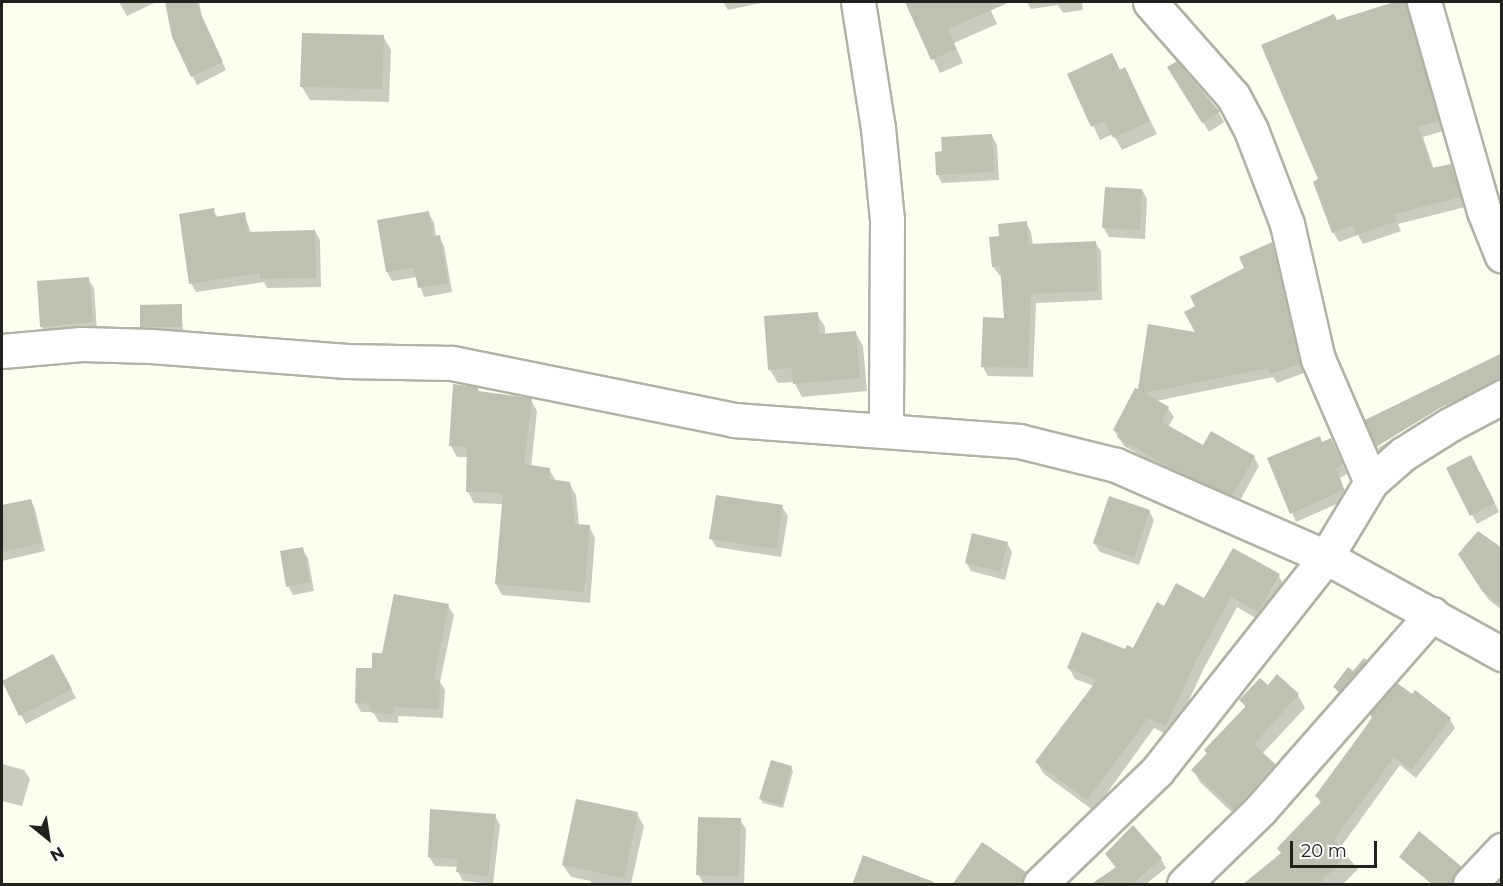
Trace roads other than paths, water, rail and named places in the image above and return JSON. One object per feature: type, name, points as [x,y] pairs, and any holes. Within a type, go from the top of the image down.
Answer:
[{"type":"street","points":[[858,2],[878,128],[887,220],[886,431]]},
{"type":"street","points":[[1150,2],[1233,96],[1251,130],[1287,224],[1318,359],[1371,482]]},
{"type":"street","points":[[1424,2],[1484,212],[1502,256]]},
{"type":"street","points":[[2,351],[82,344],[151,346],[346,361],[452,363],[734,420],[1019,441],[1116,465],[1326,557],[1502,654]]},
{"type":"street","points":[[1040,885],[1157,771],[1326,557],[1371,482],[1403,454],[1449,425],[1502,397]]},
{"type":"street","points":[[1184,885],[1260,810],[1432,614]]},
{"type":"street","points":[[1470,885],[1502,850]]}]
